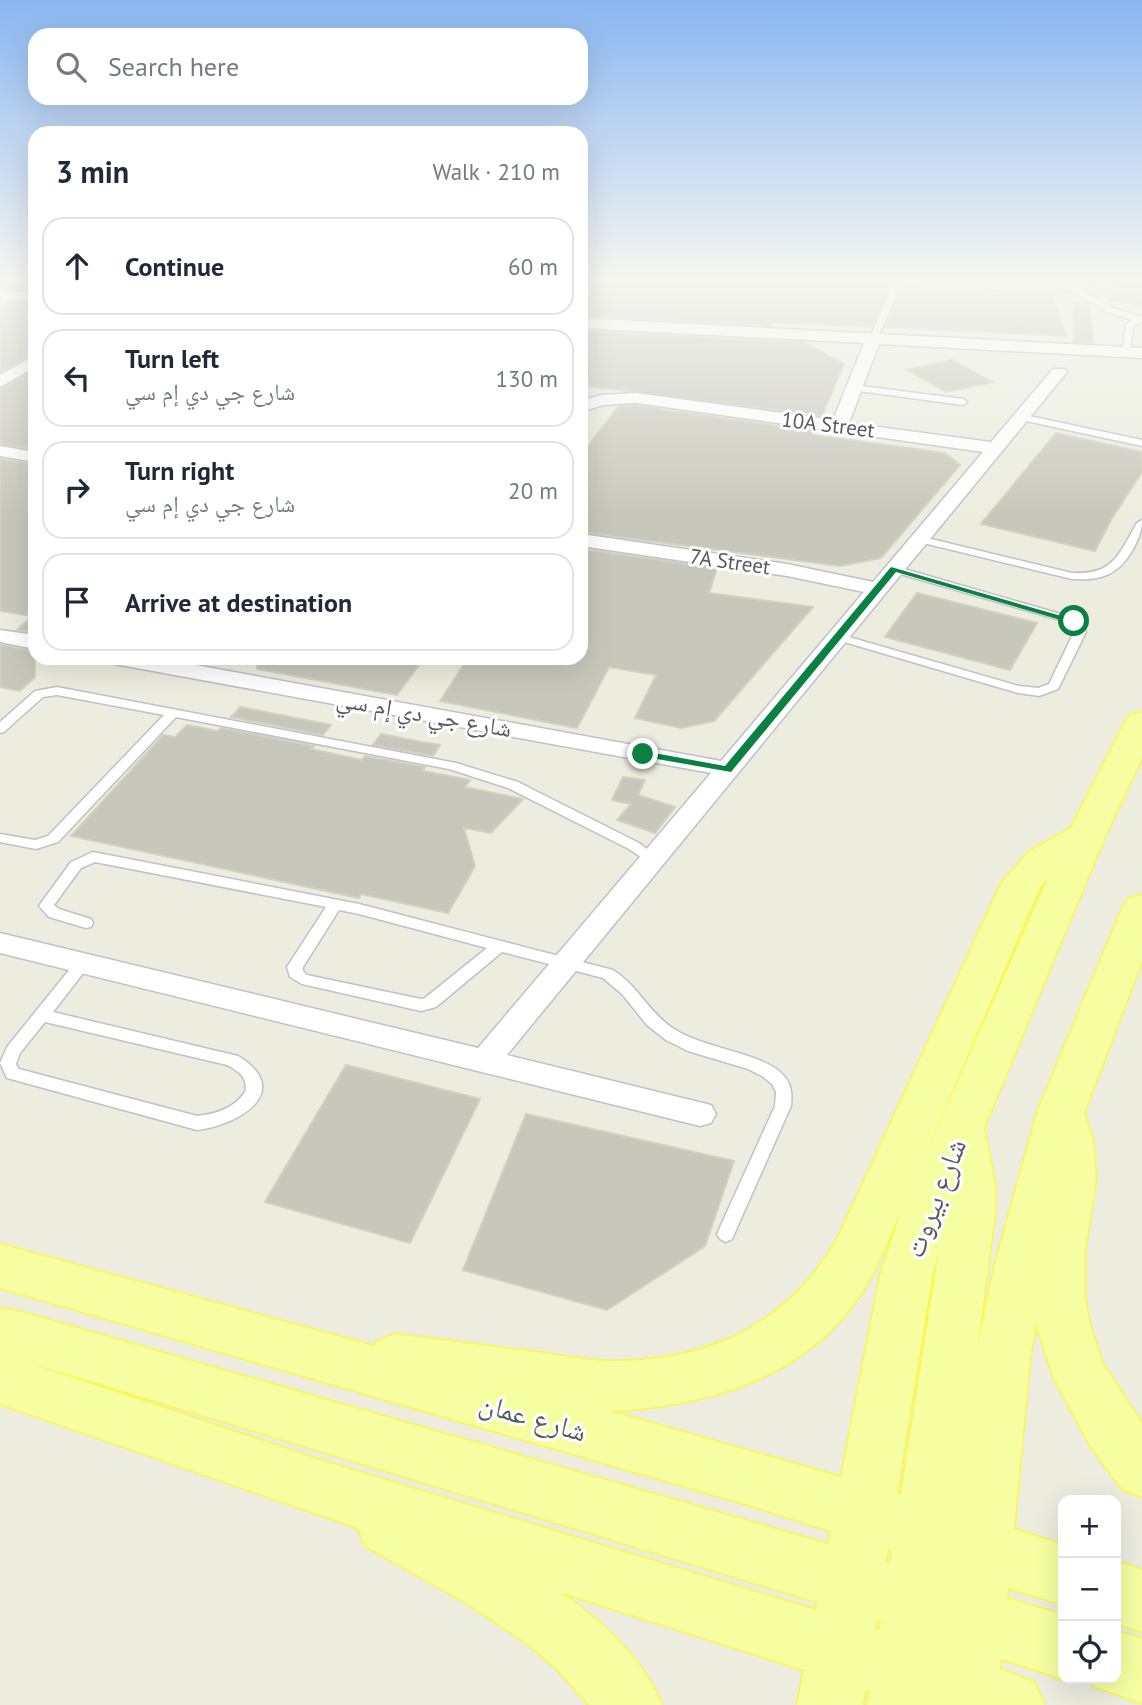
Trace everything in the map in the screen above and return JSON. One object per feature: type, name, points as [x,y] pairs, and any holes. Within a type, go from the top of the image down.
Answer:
[{"type":"main road","name":"شارع بيروت","points":[[835,1678],[906,1276],[928,1203],[1086,836],[1142,722]]},
{"type":"main road","points":[[341,1364],[399,1359],[605,1386],[634,1386],[716,1370],[771,1348],[803,1323],[832,1293],[856,1255],[1021,884],[1042,861],[1086,836]]},
{"type":"main road","points":[[902,1688],[914,1601],[953,1540],[1003,1358],[1021,1264],[1061,1110],[1142,909]]},
{"type":"main road","points":[[1061,1110],[1070,1140],[1074,1176],[1058,1272],[1063,1324],[1075,1361],[1095,1402],[1142,1469]]},
{"type":"main road","points":[[0,1379],[320,1488],[714,1609],[835,1678],[980,1700],[972,1619],[953,1540],[971,1184],[961,1129]]},
{"type":"main road","name":"شارع عمان","points":[[0,1266],[752,1478],[1058,1573]]},
{"type":"main road","points":[[0,1332],[19,1335],[852,1581],[1058,1645]]},
{"type":"main road","points":[[320,1488],[529,1605],[585,1651],[629,1705]]},
{"type":"main road","points":[[1121,1594],[1142,1601]]},
{"type":"main road","points":[[1121,1665],[1142,1671]]},
{"type":"street","points":[[839,426],[866,358]]},
{"type":"street","points":[[0,382],[28,364]]},
{"type":"street","points":[[484,1062],[1059,372]]},
{"type":"street","name":"10A Street","points":[[588,405],[618,398],[993,448]]},
{"type":"street","name":"10A Street","points":[[588,412],[610,404],[663,404]]},
{"type":"street","points":[[0,451],[28,456]]},
{"type":"street","name":"7A Street","points":[[588,542],[787,570],[878,589]]},
{"type":"street","points":[[0,636],[28,641]]},
{"type":"street","name":"شارع جي دي إم سي","points":[[158,665],[727,769]]},
{"type":"street","points":[[0,943],[700,1114]]},
{"type":"lane","points":[[854,388],[963,402]]},
{"type":"lane","points":[[1020,417],[1142,443]]},
{"type":"lane","points":[[919,539],[1072,576],[1091,577],[1106,575],[1114,569],[1142,523]]},
{"type":"lane","points":[[838,637],[1018,689],[1040,692],[1054,686],[1080,632],[1074,621],[894,569]]},
{"type":"lane","points":[[0,729],[34,697],[51,691],[475,772],[513,785],[634,846],[653,859]]},
{"type":"lane","points":[[0,838],[36,845],[53,839],[173,713]]},
{"type":"lane","points":[[86,923],[54,913],[46,906],[47,900],[76,865],[93,858],[336,904],[596,969],[620,981],[653,1021],[678,1040],[709,1053],[763,1069],[782,1085],[785,1092],[783,1106],[726,1234]]},
{"type":"lane","points":[[336,904],[295,967],[295,973],[302,979],[421,1005],[430,1003],[500,945]]},
{"type":"lane","points":[[42,1015],[241,1063],[253,1076],[253,1093],[241,1109],[232,1116],[209,1123],[197,1123],[18,1078],[9,1070],[9,1058],[42,1015],[83,963]]},
{"type":"building","points":[[0,358],[27,358],[0,372]]},
{"type":"building","points":[[588,358],[832,358],[844,364],[822,416],[588,386]]},
{"type":"building","points":[[952,360],[992,382],[946,392],[907,370]]},
{"type":"building","points":[[28,374],[28,448],[0,444],[0,389]]},
{"type":"building","points":[[636,406],[815,431],[813,435],[945,453],[960,465],[881,558],[840,566],[588,533],[588,446],[618,407]]},
{"type":"building","points":[[1056,433],[1142,452],[1142,472],[1112,518],[1095,551],[981,524]]},
{"type":"building","points":[[0,459],[28,463],[28,615],[0,611]]},
{"type":"building","points":[[588,550],[717,568],[709,593],[813,607],[714,721],[681,728],[635,718],[656,675],[609,667],[577,728],[440,701],[463,665],[588,665]]},
{"type":"building","points":[[917,593],[1037,623],[1010,670],[885,637]]},
{"type":"building","points":[[28,620],[28,631],[17,630]]},
{"type":"building","points":[[0,645],[28,650],[28,665],[35,665],[35,677],[20,691],[0,687]]},
{"type":"building","points":[[257,665],[419,665],[397,695],[257,669]]},
{"type":"building","points":[[240,707],[331,725],[323,735],[231,717]]},
{"type":"building","points":[[187,725],[218,731],[221,728],[314,746],[311,749],[362,760],[365,756],[425,767],[423,771],[470,780],[465,787],[523,799],[491,833],[464,828],[475,866],[448,913],[361,894],[359,898],[71,836],[163,735],[175,737]]},
{"type":"building","points":[[381,734],[440,745],[433,756],[373,745]]},
{"type":"building","points":[[623,777],[645,780],[638,795],[675,807],[655,833],[617,820],[631,804],[612,800]]},
{"type":"building","points":[[346,1065],[480,1099],[410,1243],[265,1202]]},
{"type":"building","points":[[526,1114],[734,1161],[705,1246],[607,1310],[463,1270]]},
{"type":"route","points":[[643,754],[727,769],[894,569],[1074,621]]}]
